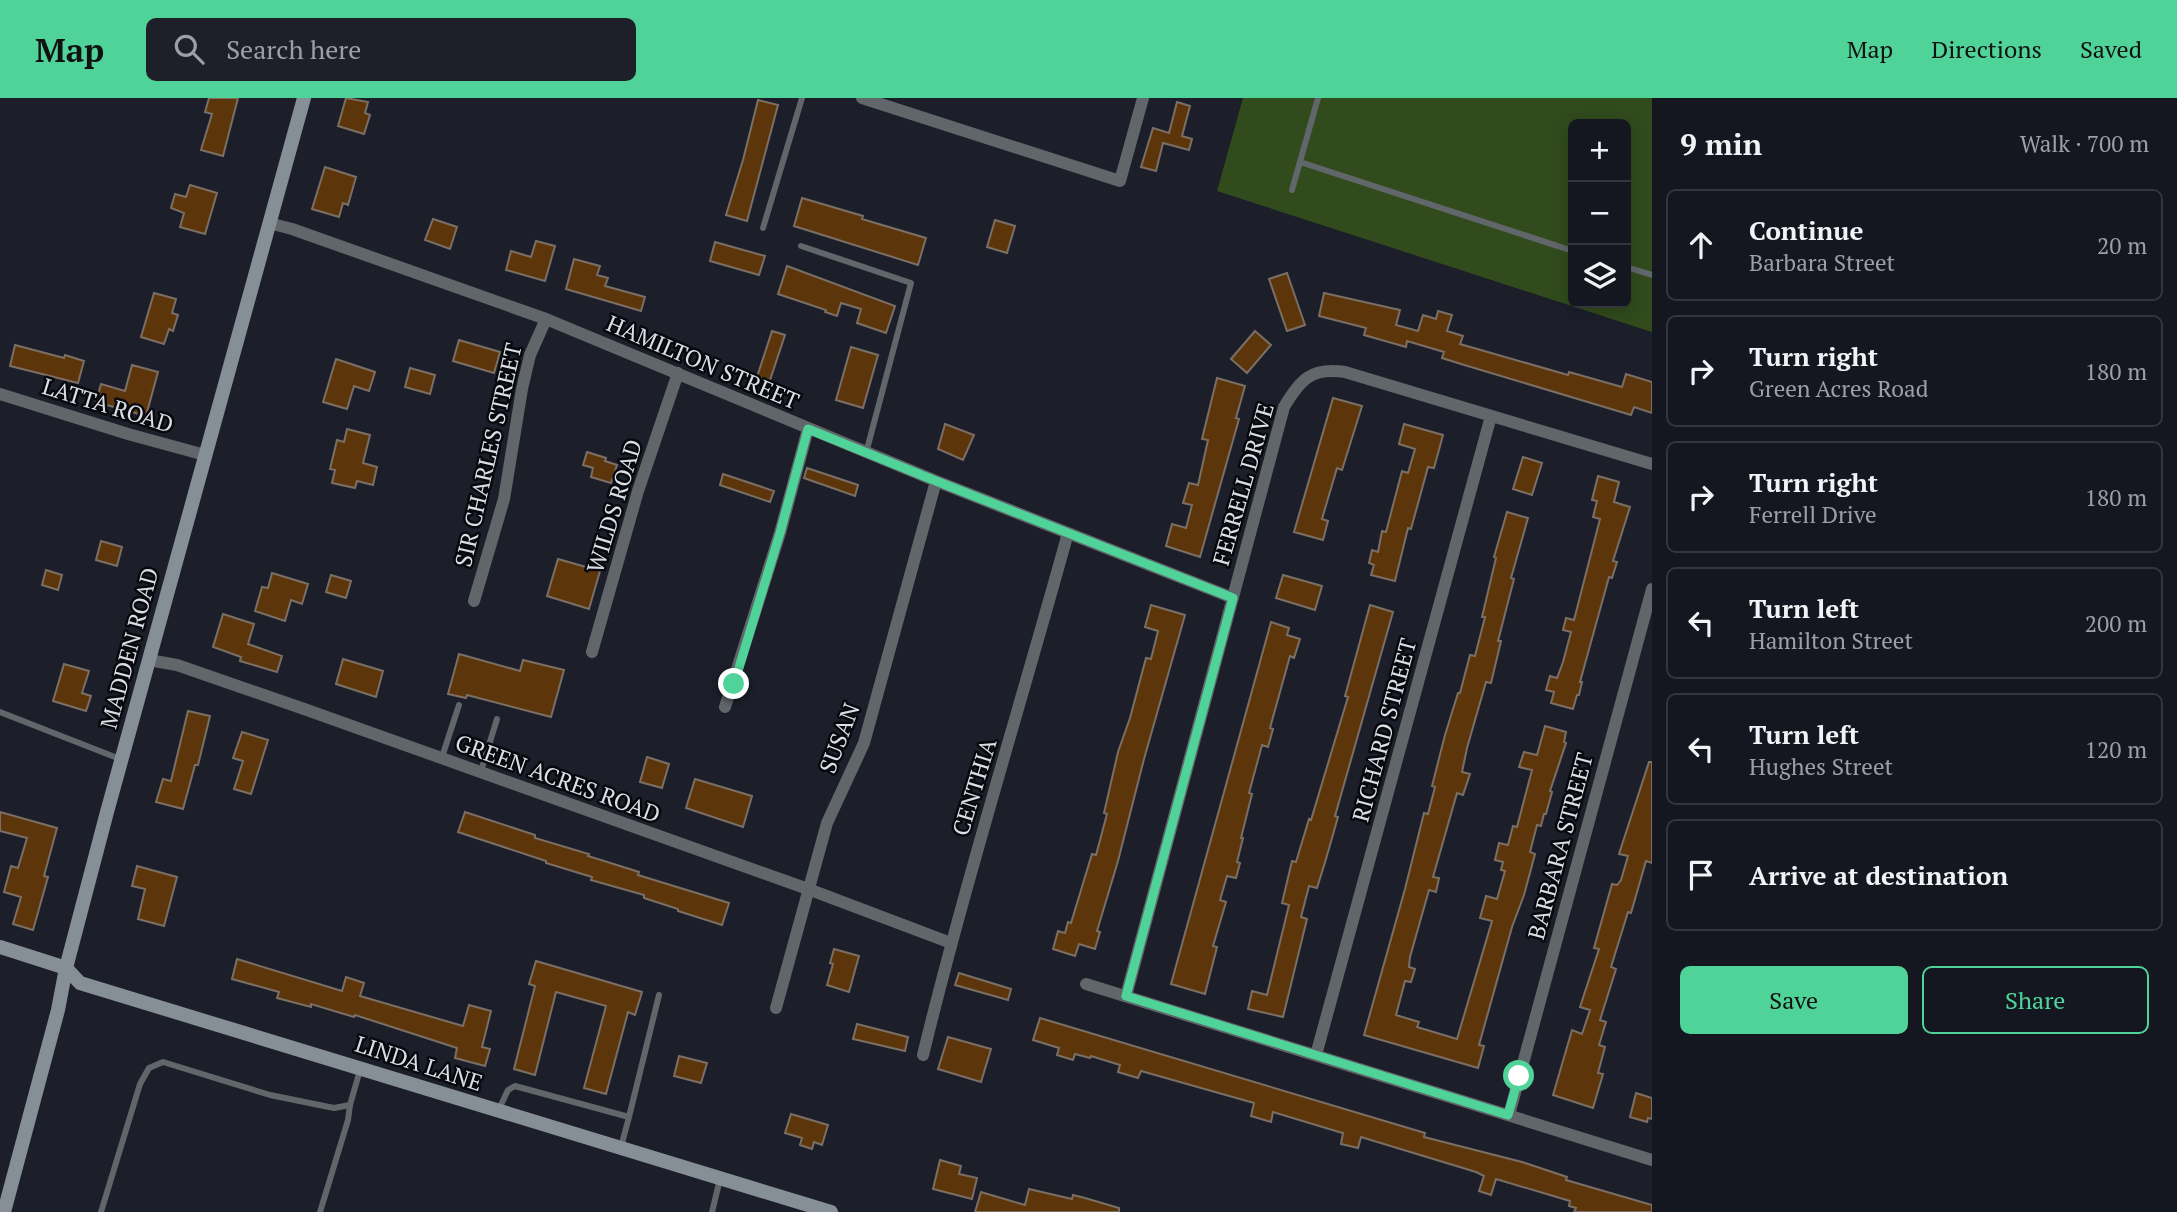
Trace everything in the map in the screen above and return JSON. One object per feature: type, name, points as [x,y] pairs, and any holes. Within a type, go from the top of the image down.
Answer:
[{"type":"street","name":"MADDEN ROAD","points":[[4,1212],[122,760],[304,98]]},
{"type":"street","points":[[862,98],[1121,181],[1143,98]]},
{"type":"street","name":"HAMILTON STREET","points":[[269,223],[546,319],[866,453],[1233,598]]},
{"type":"street","name":"SIR CHARLES STREET","points":[[474,601],[504,499],[530,355],[546,319]]},
{"type":"street","name":"FERRELL DRIVE","points":[[1126,996],[1284,407],[1296,388],[1309,376],[1323,370],[1345,372],[1652,464]]},
{"type":"street","name":"WILDS ROAD","points":[[592,652],[638,491],[678,373]]},
{"type":"street","name":"LATTA ROAD","points":[[0,394],[205,455]]},
{"type":"street","name":"RICHARD STREET","points":[[1316,1055],[1491,416]]},
{"type":"street","points":[[725,707],[780,533],[808,429]]},
{"type":"street","name":"SUSAN","points":[[776,1008],[827,823],[864,743],[936,481]]},
{"type":"street","name":"CENTHIA","points":[[923,1055],[951,943],[1068,533]]},
{"type":"street","name":"BARBARA STREET","points":[[1508,1115],[1652,589]]},
{"type":"street","name":"GREEN ACRES ROAD","points":[[149,660],[177,665],[808,889],[951,943]]},
{"type":"street","name":"LINDA LANE","points":[[0,947],[66,968],[80,983],[831,1212]]},
{"type":"street","points":[[1086,984],[1652,1160]]},
{"type":"lane","points":[[763,228],[802,98]]},
{"type":"lane","points":[[1292,190],[1318,98]]},
{"type":"lane","points":[[1300,162],[1568,249]]},
{"type":"lane","points":[[801,246],[911,283],[866,453]]},
{"type":"lane","points":[[1631,269],[1652,275]]},
{"type":"lane","points":[[442,759],[459,705]]},
{"type":"lane","points":[[0,712],[122,760]]},
{"type":"lane","points":[[480,773],[497,719]]},
{"type":"lane","points":[[621,1149],[659,995]]},
{"type":"lane","points":[[101,1212],[140,1084],[149,1068],[163,1062],[270,1095],[334,1108],[350,1105]]},
{"type":"lane","points":[[320,1212],[361,1068]]},
{"type":"lane","points":[[498,1111],[508,1090],[515,1086],[629,1117]]},
{"type":"lane","points":[[712,1212],[720,1179]]},
{"type":"green space","points":[[1243,98],[1652,98],[1652,332],[1578,308],[1631,308],[1631,119],[1568,119],[1568,305],[1217,191]]},
{"type":"building","points":[[209,98],[238,98],[223,156],[201,150],[212,114],[205,112]]},
{"type":"building","points":[[346,98],[368,102],[365,113],[370,115],[364,134],[338,126]]},
{"type":"building","points":[[758,100],[778,105],[747,221],[726,215]]},
{"type":"building","points":[[1177,102],[1190,106],[1182,136],[1192,139],[1189,150],[1163,143],[1156,171],[1141,167],[1153,128],[1169,133]]},
{"type":"building","points":[[325,167],[356,177],[348,205],[343,203],[339,217],[312,209]]},
{"type":"building","points":[[190,185],[217,193],[205,234],[180,227],[184,213],[171,208],[175,194],[186,197]]},
{"type":"building","points":[[802,198],[926,238],[918,265],[794,226]]},
{"type":"building","points":[[433,219],[457,227],[450,249],[425,240]]},
{"type":"building","points":[[995,220],[1015,226],[1007,253],[987,247]]},
{"type":"building","points":[[536,241],[555,246],[545,281],[506,270],[511,251],[531,257]]},
{"type":"building","points":[[715,242],[765,256],[759,275],[710,261]]},
{"type":"building","points":[[574,259],[600,266],[597,275],[608,278],[605,286],[645,297],[641,311],[566,289]]},
{"type":"building","points":[[787,266],[895,306],[886,333],[857,323],[861,309],[841,303],[837,316],[778,294]]},
{"type":"building","points":[[1287,273],[1305,325],[1287,331],[1269,279]]},
{"type":"building","points":[[154,293],[176,299],[172,313],[178,315],[173,331],[169,329],[164,344],[141,337]]},
{"type":"building","points":[[1324,293],[1400,310],[1396,325],[1418,331],[1423,315],[1436,319],[1438,311],[1452,315],[1447,331],[1463,336],[1460,344],[1568,375],[1569,372],[1622,387],[1626,374],[1652,382],[1652,413],[1634,407],[1631,415],[1442,358],[1444,352],[1407,341],[1406,347],[1364,335],[1366,328],[1319,316]]},
{"type":"building","points":[[772,331],[785,335],[770,380],[757,377]]},
{"type":"building","points":[[1255,331],[1271,345],[1247,373],[1231,359]]},
{"type":"building","points":[[459,340],[500,352],[494,373],[453,361]]},
{"type":"building","points":[[15,345],[84,361],[78,383],[10,366]]},
{"type":"building","points":[[851,347],[878,355],[863,408],[836,400]]},
{"type":"building","points":[[336,359],[375,372],[369,391],[354,386],[347,409],[323,402]]},
{"type":"building","points":[[132,365],[158,372],[146,416],[96,402],[101,384],[125,391]]},
{"type":"building","points":[[410,368],[435,375],[430,394],[405,387]]},
{"type":"building","points":[[1217,378],[1245,386],[1236,418],[1239,419],[1200,557],[1166,546],[1172,524],[1186,528],[1192,505],[1183,503],[1189,483],[1198,485],[1208,440],[1202,439]]},
{"type":"building","points":[[1333,398],[1362,406],[1342,470],[1337,468],[1322,519],[1328,521],[1323,540],[1294,532]]},
{"type":"building","points":[[945,424],[974,435],[963,460],[938,449]]},
{"type":"building","points":[[1404,424],[1443,435],[1434,468],[1428,467],[1411,529],[1408,528],[1395,581],[1371,575],[1374,565],[1369,563],[1372,550],[1378,552],[1382,531],[1386,532],[1402,471],[1408,473],[1415,449],[1399,444]]},
{"type":"building","points":[[347,429],[370,435],[363,463],[377,467],[373,485],[357,481],[355,488],[332,483],[335,470],[330,469],[337,440],[344,442]]},
{"type":"building","points":[[587,452],[617,465],[611,483],[591,477],[593,468],[583,465]]},
{"type":"building","points":[[1523,457],[1542,463],[1532,495],[1513,489]]},
{"type":"building","points":[[807,468],[858,485],[855,496],[804,478]]},
{"type":"building","points":[[723,474],[774,491],[770,502],[720,485]]},
{"type":"building","points":[[1598,476],[1619,482],[1614,502],[1630,507],[1613,561],[1617,562],[1612,578],[1609,577],[1580,682],[1579,695],[1573,709],[1551,703],[1554,692],[1546,690],[1550,676],[1557,678],[1563,662],[1571,632],[1563,630],[1566,618],[1574,620],[1600,519],[1593,517],[1597,501],[1592,500]]},
{"type":"building","points":[[1507,512],[1528,518],[1511,578],[1514,579],[1498,641],[1501,641],[1491,683],[1486,682],[1467,748],[1462,772],[1470,774],[1463,795],[1457,793],[1433,877],[1439,878],[1436,892],[1429,890],[1410,957],[1409,967],[1415,969],[1411,982],[1405,981],[1396,1015],[1419,1022],[1417,1027],[1457,1039],[1492,921],[1480,918],[1486,896],[1497,899],[1505,871],[1501,870],[1503,862],[1495,860],[1499,843],[1508,845],[1513,826],[1517,827],[1532,770],[1519,767],[1524,752],[1537,755],[1545,726],[1566,732],[1566,743],[1550,791],[1552,792],[1546,814],[1541,826],[1537,825],[1530,852],[1535,854],[1524,895],[1512,927],[1479,1045],[1484,1046],[1478,1068],[1364,1035],[1424,813],[1428,814],[1445,735],[1470,655],[1475,656],[1485,617],[1482,617],[1496,558],[1494,557]]},
{"type":"building","points":[[101,541],[122,547],[117,566],[96,560]]},
{"type":"building","points":[[558,559],[600,571],[589,609],[547,596]]},
{"type":"building","points":[[46,570],[62,575],[58,590],[42,585]]},
{"type":"building","points":[[272,573],[308,584],[302,604],[291,600],[285,621],[255,611],[262,587],[268,588]]},
{"type":"building","points":[[331,575],[351,581],[346,598],[326,592]]},
{"type":"building","points":[[1283,575],[1322,586],[1315,610],[1276,598]]},
{"type":"building","points":[[1151,605],[1185,615],[1097,931],[1100,932],[1095,949],[1079,944],[1075,956],[1053,949],[1058,931],[1065,933],[1068,922],[1071,923],[1092,854],[1096,855],[1107,814],[1104,813],[1118,752],[1146,658],[1151,659],[1158,631],[1145,627]]},
{"type":"building","points":[[1370,605],[1393,612],[1335,816],[1338,817],[1326,859],[1317,888],[1309,886],[1301,917],[1307,919],[1283,1017],[1248,1009],[1252,991],[1267,995],[1289,905],[1282,903],[1292,861],[1296,862],[1309,819],[1311,820],[1348,697],[1345,696]]},
{"type":"building","points":[[223,614],[254,624],[248,644],[282,656],[277,672],[240,661],[241,657],[213,647]]},
{"type":"building","points":[[1271,622],[1289,628],[1287,635],[1300,639],[1294,658],[1290,656],[1270,728],[1273,729],[1268,747],[1262,745],[1249,793],[1252,794],[1241,838],[1237,862],[1240,863],[1236,878],[1227,876],[1220,900],[1226,902],[1213,946],[1217,947],[1205,994],[1171,984]]},
{"type":"building","points":[[459,654],[520,671],[523,660],[564,670],[551,717],[467,695],[466,698],[448,694]]},
{"type":"building","points":[[343,659],[383,671],[376,697],[336,684]]},
{"type":"building","points":[[64,664],[89,671],[82,693],[91,696],[86,711],[53,701]]},
{"type":"building","points":[[188,711],[210,716],[198,765],[195,765],[183,809],[156,802],[163,779],[171,781]]},
{"type":"building","points":[[242,732],[268,740],[251,794],[234,789],[243,761],[233,758]]},
{"type":"building","points":[[647,757],[669,764],[662,788],[640,782]]},
{"type":"building","points":[[1649,762],[1652,762],[1652,863],[1646,861],[1611,967],[1616,969],[1600,1020],[1606,1022],[1599,1045],[1605,1047],[1598,1073],[1603,1074],[1593,1108],[1553,1095],[1572,1030],[1582,1034],[1590,1010],[1580,1007],[1599,949],[1594,948],[1612,884],[1617,885],[1621,880],[1628,856],[1619,854]]},
{"type":"building","points":[[695,779],[752,796],[743,827],[686,808]]},
{"type":"building","points":[[0,812],[57,828],[44,876],[48,877],[33,930],[13,924],[21,897],[4,892],[11,866],[18,868],[27,838],[0,831]]},
{"type":"building","points":[[465,812],[639,872],[638,875],[729,903],[722,925],[644,898],[644,895],[591,880],[592,877],[458,832]]},
{"type":"building","points":[[137,866],[177,877],[164,926],[138,919],[145,889],[132,886]]},
{"type":"building","points":[[834,949],[859,956],[849,992],[827,985]]},
{"type":"building","points":[[237,959],[342,991],[346,977],[364,983],[360,996],[463,1026],[469,1005],[491,1011],[482,1047],[490,1049],[485,1066],[455,1058],[457,1048],[355,1015],[354,1017],[311,1004],[311,1007],[277,998],[279,992],[232,979]]},
{"type":"building","points":[[536,961],[642,992],[635,1015],[628,1012],[606,1094],[584,1088],[606,1006],[556,992],[535,1075],[514,1069],[535,986],[529,984]]},
{"type":"building","points":[[959,973],[1011,989],[1008,1000],[955,985]]},
{"type":"building","points":[[1040,1018],[1425,1133],[1424,1137],[1522,1162],[1567,1177],[1566,1180],[1652,1205],[1652,1212],[1574,1212],[1576,1208],[1569,1206],[1570,1201],[1496,1179],[1491,1195],[1479,1191],[1484,1176],[1476,1172],[1361,1137],[1358,1148],[1341,1144],[1343,1133],[1273,1112],[1271,1122],[1251,1116],[1254,1103],[1141,1071],[1138,1078],[1118,1072],[1120,1065],[1091,1056],[1090,1058],[1075,1054],[1073,1060],[1057,1055],[1059,1048],[1033,1040]]},
{"type":"building","points":[[857,1024],[908,1037],[905,1051],[853,1039]]},
{"type":"building","points":[[948,1037],[991,1049],[981,1082],[938,1069]]},
{"type":"building","points":[[679,1056],[707,1063],[701,1083],[674,1076]]},
{"type":"building","points":[[1636,1093],[1652,1098],[1652,1119],[1648,1118],[1647,1122],[1630,1117]]},
{"type":"building","points":[[791,1114],[828,1125],[822,1145],[814,1142],[812,1149],[800,1145],[802,1138],[785,1133]]},
{"type":"building","points":[[940,1160],[961,1166],[959,1174],[977,1178],[972,1199],[933,1189]]},
{"type":"building","points":[[1029,1189],[1072,1199],[1073,1195],[1085,1198],[1119,1208],[1119,1212],[975,1212],[981,1192],[1025,1205]]},
{"type":"route","points":[[734,684],[808,429],[1233,598],[1126,996],[1508,1115],[1519,1076]]}]
